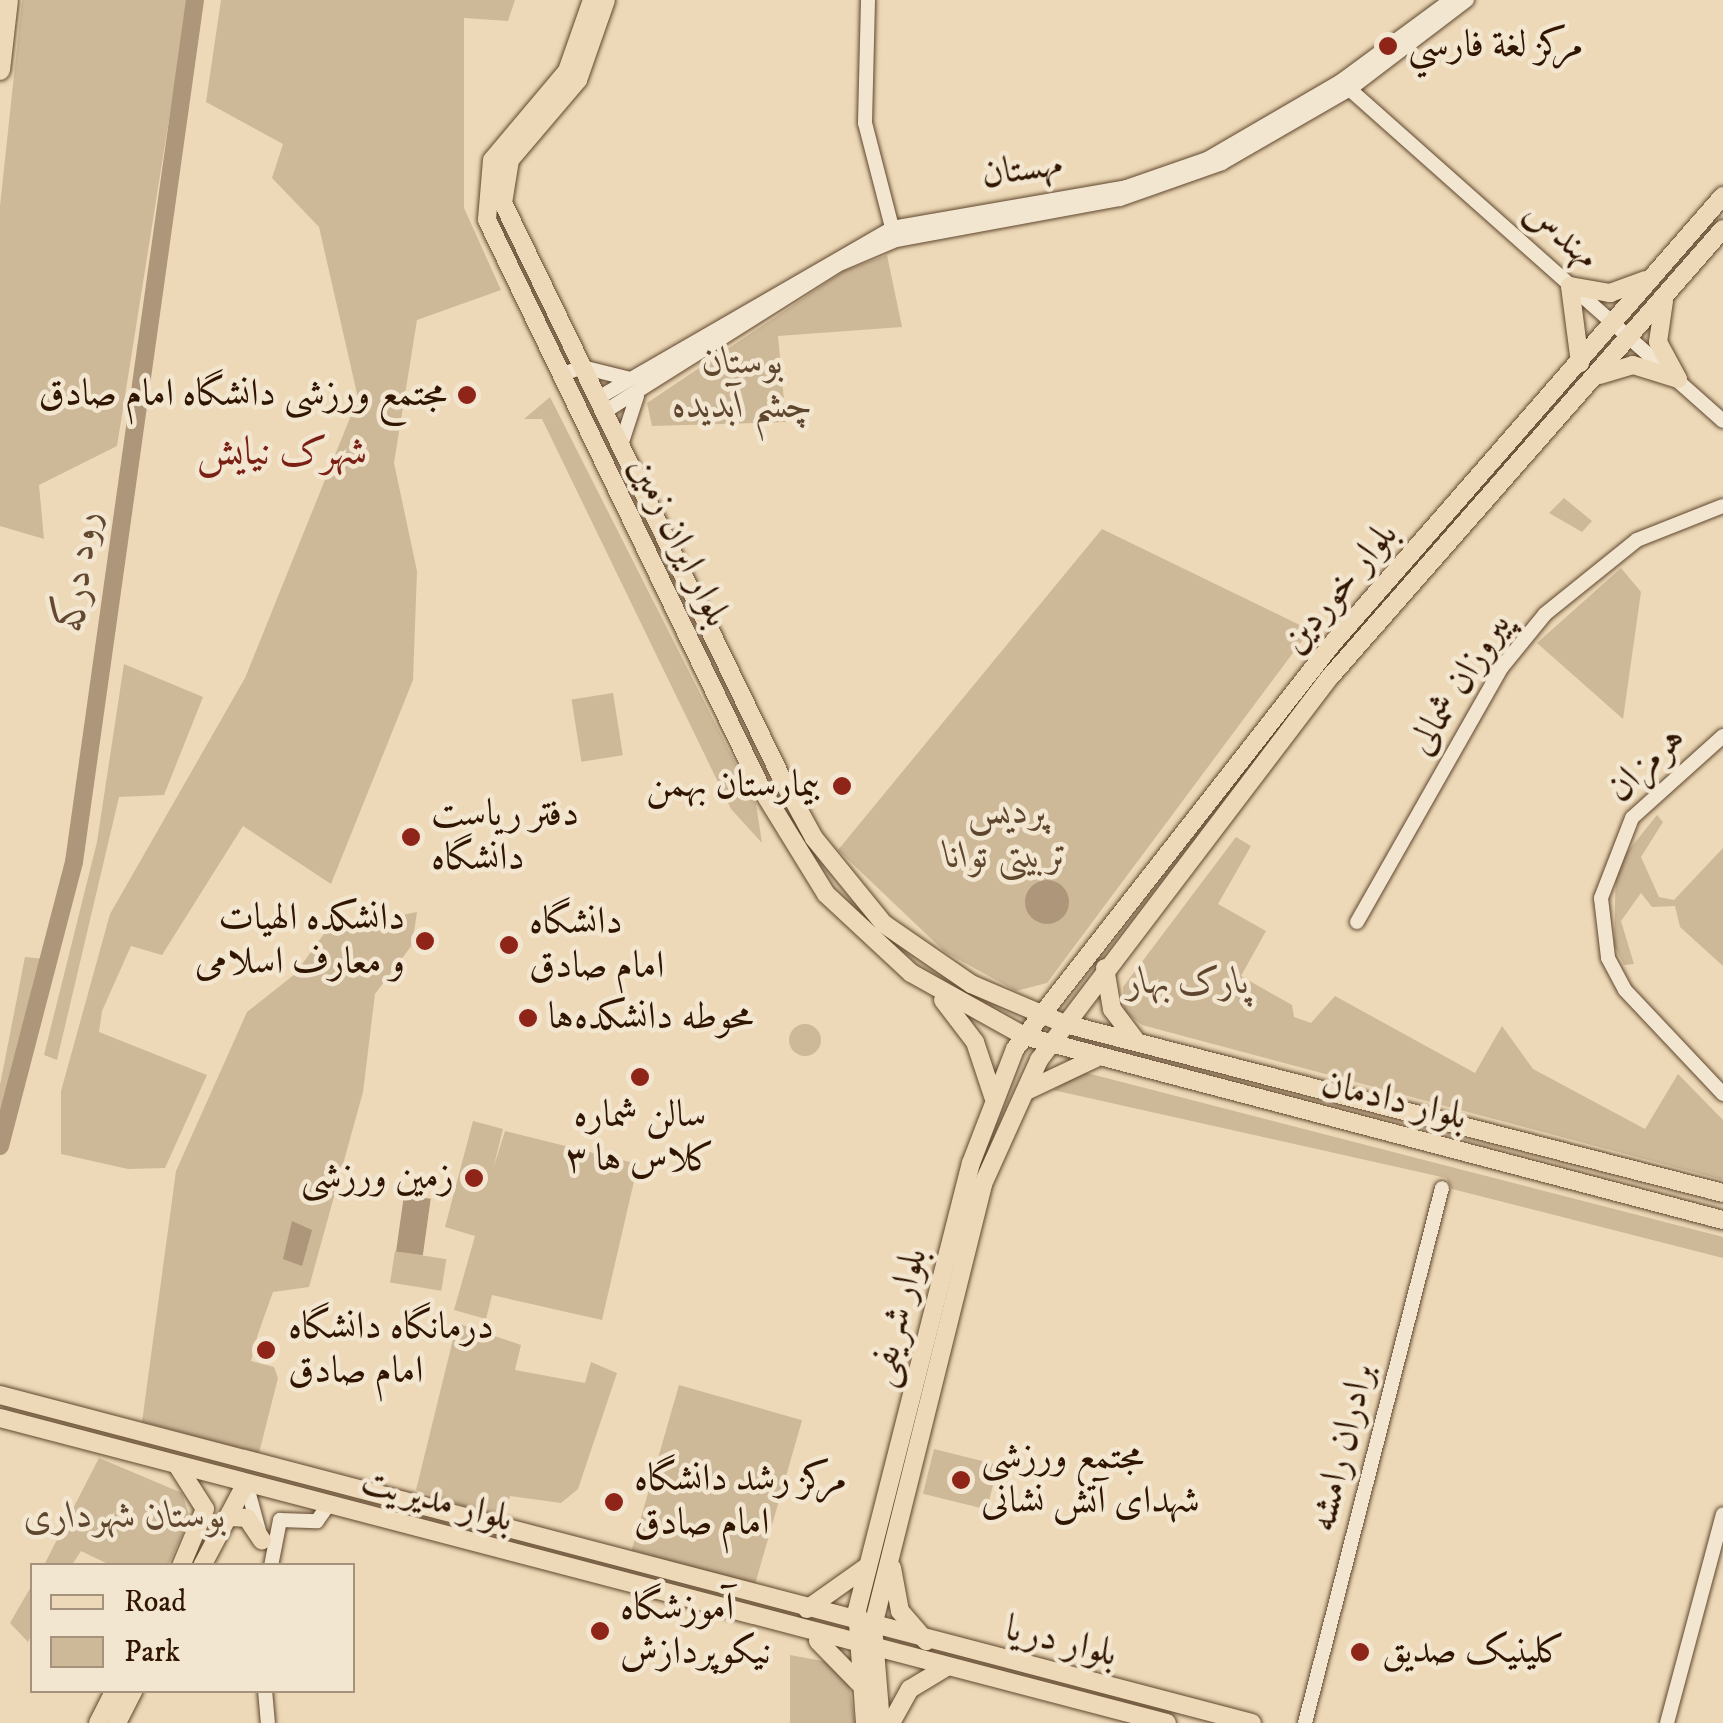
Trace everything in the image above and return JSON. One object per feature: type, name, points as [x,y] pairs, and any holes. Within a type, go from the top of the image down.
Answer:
[{"type":"highway","points":[[0,70],[8,0]]},
{"type":"main road","name":"بلوار ایران زمین","points":[[592,0],[567,71],[492,160],[484,192],[492,234],[795,850],[869,940],[934,988],[1024,1036],[1049,1044]]},
{"type":"main road","name":"بلوار ایران زمین","points":[[606,0],[578,80],[523,142],[502,183],[506,214],[784,783],[844,880],[928,958],[1064,1024]]},
{"type":"main road","name":"بلوار خوردین","points":[[1049,1044],[1330,677],[1586,383],[1620,331],[1663,282],[1723,196]]},
{"type":"main road","name":"بلوار خوردین","points":[[1663,282],[1723,229]]},
{"type":"main road","points":[[1580,362],[1570,286],[1610,293],[1663,282],[1657,331],[1678,380]]},
{"type":"main road","name":"بلوار خوردین","points":[[1024,1036],[1332,644],[1580,362],[1620,331]]},
{"type":"main road","points":[[1586,383],[1624,366],[1678,380]]},
{"type":"main road","points":[[581,414],[601,405]]},
{"type":"main road","points":[[1105,967],[1112,1009],[1137,1042]]},
{"type":"main road","points":[[934,988],[976,1042],[994,1099]]},
{"type":"main road","name":"بلوار دادمان","points":[[1064,1024],[1723,1194]]},
{"type":"main road","name":"بلوار شریفی","points":[[864,1624],[890,1552],[920,1394],[994,1099],[1024,1036]]},
{"type":"main road","name":"بلوار دادمان","points":[[1049,1044],[1723,1220]]},
{"type":"main road","name":"بلوار شریفی","points":[[864,1624],[868,1564],[983,1184],[1018,1098],[1049,1044]]},
{"type":"main road","points":[[1018,1098],[1048,1075],[1098,1058]]},
{"type":"main road","points":[[1390,1134],[1408,1125],[1393,1108]]},
{"type":"main road","points":[[1432,1144],[1442,1120]]},
{"type":"main road","name":"بلوار مدیریت","points":[[0,1395],[864,1624]]},
{"type":"main road","name":"بلوار مدیریت","points":[[0,1418],[858,1647]]},
{"type":"main road","points":[[176,1465],[206,1508]]},
{"type":"main road","points":[[204,1563],[246,1484]]},
{"type":"main road","points":[[206,1508],[223,1505],[228,1518]]},
{"type":"main road","points":[[181,1563],[206,1508]]},
{"type":"main road","points":[[228,1518],[246,1518],[262,1540]]},
{"type":"main road","points":[[502,1552],[516,1545],[508,1530]]},
{"type":"main road","points":[[890,1552],[900,1610],[926,1641]]},
{"type":"main road","points":[[808,1609],[868,1564]]},
{"type":"main road","points":[[723,1610],[747,1601],[727,1587]]},
{"type":"main road","points":[[864,1624],[858,1647],[865,1723]]},
{"type":"main road","points":[[864,1624],[876,1652],[881,1723]]},
{"type":"main road","name":"بلوار دریا","points":[[864,1624],[1252,1723]]},
{"type":"main road","points":[[804,1632],[848,1666],[864,1692]]},
{"type":"main road","name":"بلوار دریا","points":[[858,1647],[1167,1723]]},
{"type":"main road","points":[[995,1680],[999,1660]]},
{"type":"main road","points":[[890,1723],[910,1689],[945,1668]]},
{"type":"main road","points":[[98,1723],[113,1693]]},
{"type":"main road","points":[[117,1723],[132,1693]]},
{"type":"street","points":[[868,0],[866,124],[894,234]]},
{"type":"street","name":"مهستان","points":[[601,405],[894,234],[1146,182],[1228,154],[1341,88],[1451,0]]},
{"type":"street","points":[[1341,88],[1468,0]]},
{"type":"street","name":"مهندس","points":[[1341,88],[1620,331]]},
{"type":"street","points":[[1620,331],[1723,421]]},
{"type":"street","points":[[562,375],[582,367],[637,386],[621,446]]},
{"type":"street","name":"پیروزان شمالی","points":[[1357,922],[1502,667],[1545,614],[1636,540],[1723,506]]},
{"type":"street","name":"هرمزان","points":[[1723,736],[1632,818],[1601,898],[1605,947],[1625,990],[1723,1094]]},
{"type":"street","name":"برادران رامشه","points":[[1306,1723],[1442,1188]]},
{"type":"street","points":[[246,1484],[262,1540],[262,1563]]},
{"type":"street","points":[[271,1563],[280,1520],[317,1522],[328,1505]]},
{"type":"street","points":[[1667,1723],[1723,1514]]},
{"type":"street","points":[[268,1693],[268,1723]]},
{"type":"green space","points":[[22,0],[188,0],[117,446],[39,485],[44,539],[0,526],[0,206]]},
{"type":"green space","points":[[221,0],[515,0],[508,21],[464,18],[464,208],[501,290],[417,320],[394,463],[417,571],[413,680],[331,884],[243,826],[162,955],[131,946],[102,1011],[99,1032],[207,1075],[165,1168],[128,1169],[61,1154],[61,1091],[110,914],[245,678],[358,398],[319,227],[272,178],[283,144],[206,102]]},
{"type":"green space","name":"بوستان چشم آبدیده","points":[[887,255],[902,327],[778,336],[786,422],[652,426],[647,403],[844,271]]},
{"type":"green space","points":[[550,397],[756,804],[762,843],[731,809],[542,419],[524,419]]},
{"type":"green space","points":[[1564,498],[1592,521],[1582,532],[1549,513]]},
{"type":"green space","name":"پردیس تربیتی توانا","points":[[1102,529],[1310,630],[1047,983],[1016,991],[945,952],[838,850]]},
{"type":"green space","points":[[1621,568],[1641,592],[1623,719],[1537,643]]},
{"type":"green space","points":[[124,664],[203,697],[164,795],[119,797],[57,1060],[44,1055],[97,842]]},
{"type":"green space","points":[[613,693],[623,755],[581,762],[572,700]]},
{"type":"green space","points":[[1657,815],[1663,822],[1641,857],[1659,897],[1674,900],[1723,848],[1723,966],[1680,927],[1675,906],[1652,907],[1641,893],[1621,921],[1634,964],[1624,965],[1614,945],[1616,866]]},
{"type":"green space","name":"پارک بهار","points":[[1236,837],[1251,846],[1218,904],[1266,931],[1241,976],[1292,1005],[1294,1017],[1311,1023],[1335,996],[1475,1073],[1502,1026],[1533,1069],[1645,1129],[1678,1074],[1723,1120],[1723,1180],[1142,1025],[1124,1011],[1123,987]]},
{"type":"green space","points":[[417,912],[412,945],[375,994],[363,1092],[309,1287],[273,1292],[258,1334],[251,1361],[274,1367],[278,1378],[259,1453],[142,1422],[176,1171],[247,1012],[295,974],[326,931]]},
{"type":"green space","points":[[25,957],[44,959],[0,1131],[0,1085]]},
{"type":"green space","points":[[805,1024],[816,1029],[821,1040],[816,1051],[805,1056],[794,1051],[789,1040],[794,1029]]},
{"type":"green space","points":[[1083,1072],[1723,1237],[1723,1258],[1452,1189],[1446,1178],[1053,1090]]},
{"type":"green space","points":[[473,1121],[503,1129],[493,1169],[505,1131],[638,1164],[602,1320],[492,1295],[486,1319],[454,1310],[475,1236],[445,1227]]},
{"type":"green space","points":[[395,1251],[446,1259],[441,1291],[390,1283]]},
{"type":"green space","points":[[457,1323],[521,1345],[515,1370],[585,1383],[591,1362],[617,1373],[578,1489],[561,1503],[510,1496],[503,1519],[416,1490]]},
{"type":"green space","points":[[679,1385],[802,1420],[755,1586],[632,1550]]},
{"type":"green space","name":"مجتمع ورزشی شهدای آتش نشانی","points":[[934,1449],[998,1465],[987,1510],[923,1494]]},
{"type":"green space","name":"بوستان شهرداری","points":[[99,1458],[182,1493],[190,1518],[169,1563],[106,1563],[81,1551],[73,1563],[45,1563]]},
{"type":"green space","name":"بوستان شهرداری","points":[[30,1588],[28,1642],[10,1623]]},
{"type":"green space","points":[[790,1655],[833,1663],[848,1679],[855,1723],[790,1723]]},
{"type":"shaded area","points":[[1047,880],[1063,886],[1069,902],[1063,918],[1047,924],[1031,918],[1025,902],[1031,886]]},
{"type":"shaded area","points":[[404,1195],[431,1199],[423,1255],[396,1251]]},
{"type":"shaded area","points":[[292,1221],[312,1230],[302,1266],[283,1259]]},
{"type":"waterway","name":"رود درکه","points":[[0,1146],[74,862],[195,0]]},
{"type":"place","name":"مركز لغة فارسي","points":[[1388,46]]},
{"type":"place","name":"مجتمع ورزشی دانشگاه امام صادق","points":[[467,395]]},
{"type":"place","name":"بیمارستان بهمن","points":[[842,786]]},
{"type":"place","name":"دفتر ریاست دانشگاه","points":[[411,837]]},
{"type":"place","name":"دانشکده الهیات و معارف اسلامی","points":[[425,941]]},
{"type":"place","name":"دانشگاه امام صادق","points":[[509,945]]},
{"type":"place","name":"محوطه دانشکده‌ها","points":[[528,1018]]},
{"type":"place","name":"سالن شماره ۳ کلاس ها","points":[[640,1077]]},
{"type":"place","name":"زمین ورزشی","points":[[474,1178]]},
{"type":"place","name":"درمانگاه دانشگاه امام صادق","points":[[266,1350]]},
{"type":"place","name":"مجتمع ورزشی شهدای آتش نشانی","points":[[961,1480]]},
{"type":"place","name":"مرکز رشد دانشگاه امام صادق","points":[[614,1502]]},
{"type":"place","name":"آموزشگاه نیکوپردازش","points":[[600,1631]]},
{"type":"place","name":"کلینیک صدیق","points":[[1360,1652]]},
{"type":"district","name":"شهرک نیایش","points":[[282,453]]}]
